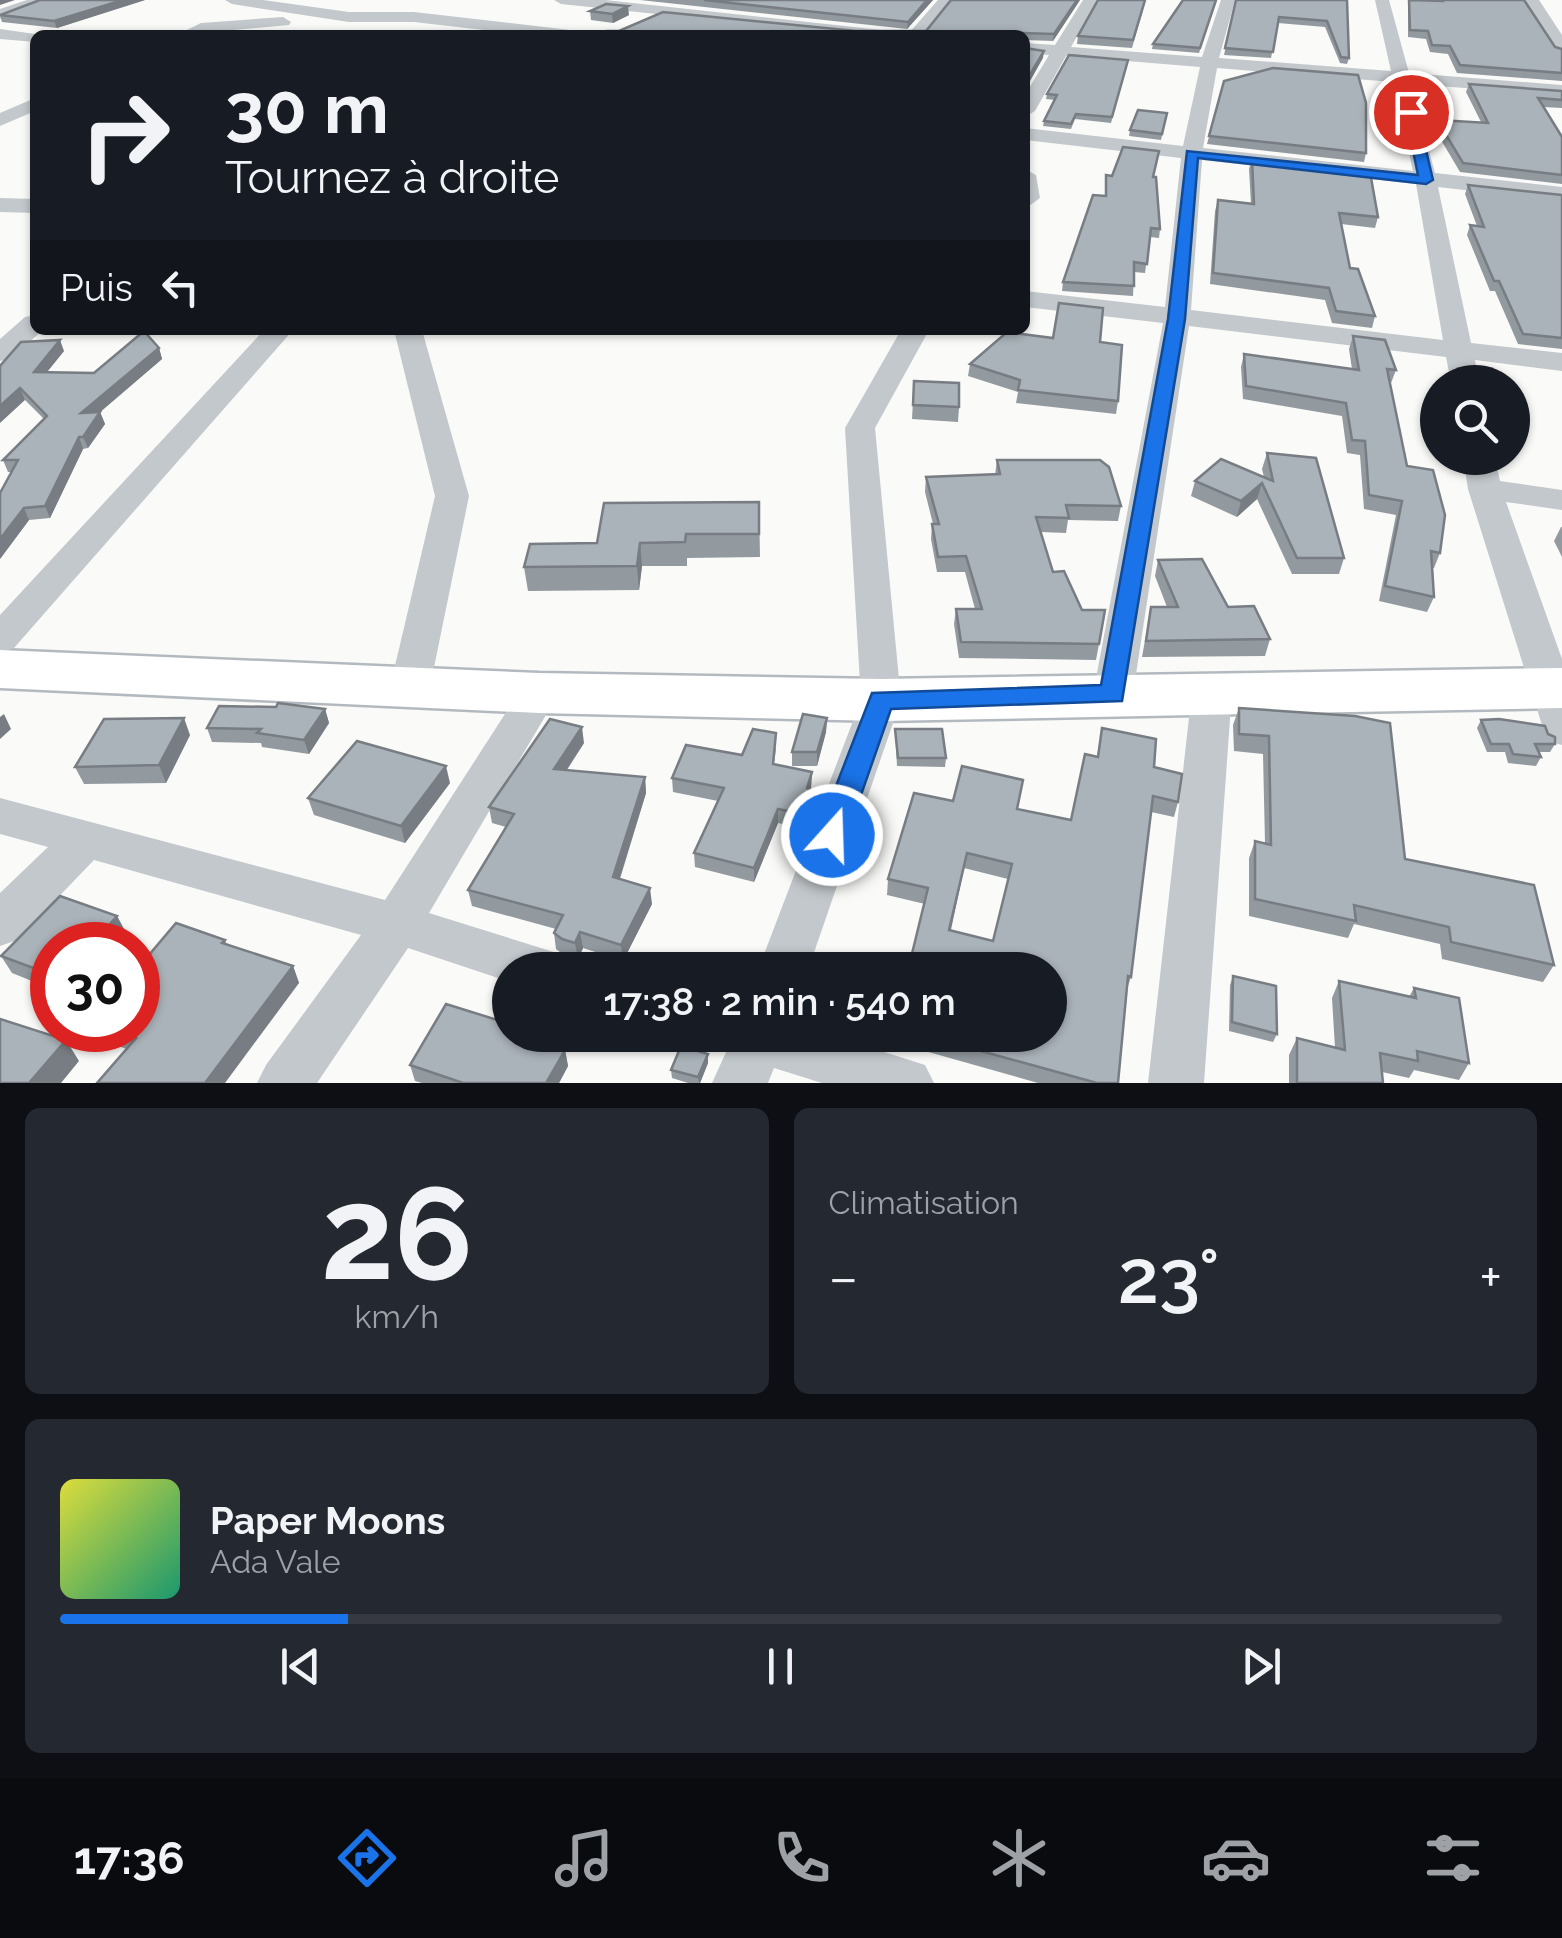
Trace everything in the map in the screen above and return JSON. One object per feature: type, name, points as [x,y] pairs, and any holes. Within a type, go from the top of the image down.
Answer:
[{"type":"street","points":[[0,14],[42,0]]},
{"type":"street","points":[[232,0],[349,17]]},
{"type":"street","points":[[560,0],[667,5],[855,30]]},
{"type":"street","points":[[920,30],[946,0]]},
{"type":"street","points":[[1030,103],[1090,0]]},
{"type":"street","points":[[1113,694],[1177,319],[1192,154],[1209,63],[1228,0]]},
{"type":"street","points":[[1382,0],[1426,180],[1461,365]]},
{"type":"street","points":[[1532,0],[1555,26],[1562,48]]},
{"type":"street","points":[[198,30],[263,2]]},
{"type":"street","points":[[632,22],[667,5]]},
{"type":"street","points":[[769,30],[796,11]]},
{"type":"street","points":[[214,30],[349,17],[414,18],[524,30]]},
{"type":"street","points":[[396,30],[414,18]]},
{"type":"street","points":[[0,34],[30,37]]},
{"type":"street","points":[[1030,49],[1562,90]]},
{"type":"street","points":[[0,120],[30,106]]},
{"type":"street","points":[[1030,135],[1562,194]]},
{"type":"street","points":[[0,205],[30,206]]},
{"type":"street","points":[[1030,300],[1562,362]]},
{"type":"street","points":[[0,638],[274,335]]},
{"type":"street","points":[[409,335],[452,496],[410,687]]},
{"type":"street","points":[[790,952],[881,700],[860,428],[912,335]]},
{"type":"street","points":[[0,668],[539,693],[881,700],[1212,691],[1559,702],[1483,475]]},
{"type":"street","points":[[1488,475],[1562,500]]},
{"type":"street","points":[[1176,1083],[1212,691]]},
{"type":"street","points":[[285,1083],[397,924],[539,693]]},
{"type":"street","points":[[0,816],[397,924],[492,954]]},
{"type":"street","points":[[0,925],[84,841]]},
{"type":"street","points":[[770,1052],[906,1083]]},
{"type":"building","points":[[40,0],[123,0],[54,21],[0,15]]},
{"type":"building","points":[[704,0],[927,0],[908,22]]},
{"type":"building","points":[[951,0],[1077,0],[1054,34],[1030,33],[1030,30],[927,30]]},
{"type":"building","points":[[1098,0],[1145,0],[1133,40],[1078,36]]},
{"type":"building","points":[[1183,0],[1216,0],[1200,48],[1153,44]]},
{"type":"building","points":[[1236,0],[1347,0],[1349,58],[1341,57],[1327,21],[1279,17],[1273,52],[1225,48]]},
{"type":"building","points":[[1409,0],[1524,0],[1555,47],[1562,49],[1562,73],[1460,65],[1450,46],[1432,45],[1428,31],[1410,30]]},
{"type":"building","points":[[606,4],[628,6],[612,14],[590,11]]},
{"type":"building","points":[[663,12],[846,30],[621,30]]},
{"type":"building","points":[[1030,49],[1044,51],[1030,75]]},
{"type":"building","points":[[1069,55],[1128,60],[1112,117],[1076,114],[1071,124],[1044,121],[1057,95],[1047,94]]},
{"type":"building","points":[[1273,68],[1358,75],[1366,103],[1366,153],[1209,136],[1224,81]]},
{"type":"building","points":[[1469,84],[1562,91],[1562,100],[1538,98],[1562,137],[1562,175],[1463,163],[1437,120],[1488,123]]},
{"type":"building","points":[[1138,110],[1167,113],[1162,134],[1130,130]]},
{"type":"building","points":[[1123,147],[1159,151],[1153,177],[1160,229],[1151,228],[1147,264],[1134,262],[1134,286],[1063,282],[1093,195],[1106,196],[1106,175],[1112,176]]},
{"type":"building","points":[[1252,159],[1370,172],[1378,217],[1339,213],[1350,268],[1358,269],[1375,316],[1336,311],[1329,288],[1213,273],[1218,200],[1254,204]]},
{"type":"building","points":[[1468,185],[1562,195],[1562,338],[1523,334],[1470,225],[1484,227]]},
{"type":"building","points":[[1059,303],[1103,308],[1100,342],[1122,345],[1118,401],[1018,390],[1020,380],[970,364],[1004,335],[1053,338]]},
{"type":"building","points":[[139,335],[148,335],[159,348],[81,413],[100,412],[83,437],[79,437],[45,506],[24,508],[0,539],[0,493],[18,460],[3,460],[47,416],[20,388],[0,406],[0,366],[21,342],[60,340],[34,372],[94,373]]},
{"type":"building","points":[[1353,336],[1385,340],[1396,370],[1387,369],[1407,466],[1420,468],[1420,475],[1434,475],[1445,515],[1440,553],[1431,551],[1434,597],[1385,586],[1402,501],[1369,495],[1365,441],[1352,440],[1346,403],[1246,386],[1244,354],[1359,370]]},
{"type":"building","points":[[914,381],[959,383],[959,407],[913,405]]},
{"type":"building","points":[[1267,453],[1316,458],[1344,558],[1297,558],[1262,483],[1241,501],[1195,481],[1221,459],[1273,481]]},
{"type":"building","points":[[997,460],[1100,460],[1109,467],[1121,506],[1066,505],[1069,518],[1036,517],[1053,572],[1064,571],[1082,610],[1105,610],[1099,644],[961,642],[956,609],[982,609],[966,556],[938,557],[932,524],[939,524],[926,477],[1000,474]]},
{"type":"building","points":[[759,502],[759,534],[686,534],[685,542],[640,543],[637,566],[524,567],[530,544],[597,543],[604,503]]},
{"type":"building","points":[[1202,559],[1228,607],[1254,606],[1270,639],[1146,641],[1151,607],[1178,607],[1158,560]]},
{"type":"building","points":[[278,703],[325,709],[304,740],[257,733],[261,729],[207,728],[219,706],[276,707]]},
{"type":"building","points":[[1239,708],[1355,716],[1390,723],[1405,859],[1534,885],[1554,965],[1451,942],[1449,927],[1354,905],[1356,921],[1255,899],[1255,841],[1271,845],[1269,736],[1239,734]]},
{"type":"building","points":[[803,714],[827,718],[817,752],[792,752]]},
{"type":"building","points":[[184,718],[159,765],[75,767],[104,719]]},
{"type":"building","points":[[550,719],[582,727],[554,769],[645,777],[613,877],[650,888],[621,945],[580,932],[575,943],[562,939],[554,933],[563,915],[468,890],[514,814],[489,807]]},
{"type":"building","points":[[1481,720],[1545,726],[1548,734],[1555,737],[1555,744],[1535,744],[1541,757],[1513,754],[1509,744],[1491,744]]},
{"type":"building","points":[[1102,728],[1156,739],[1154,767],[1182,774],[1178,802],[1153,796],[1131,977],[1128,976],[1118,1083],[1097,1083],[985,1052],[1067,1052],[1067,952],[912,952],[928,888],[888,879],[914,793],[953,801],[962,766],[1023,780],[1017,809],[1071,820],[1085,754],[1098,757]],"holes":[[[967,853],[1012,864],[993,941],[949,930]]]},
{"type":"building","points":[[753,729],[776,733],[773,764],[812,772],[802,814],[778,809],[754,868],[694,853],[724,788],[672,778],[686,745],[742,755]]},
{"type":"building","points":[[895,729],[942,729],[946,758],[898,758]]},
{"type":"building","points":[[357,741],[446,766],[401,826],[308,798]]},
{"type":"building","points":[[60,896],[117,916],[112,922],[34,922]]},
{"type":"building","points":[[176,923],[293,966],[205,1083],[97,1083],[124,1052],[160,1052],[160,942]]},
{"type":"building","points":[[30,927],[30,967],[1,956]]},
{"type":"building","points":[[1233,976],[1276,986],[1277,1034],[1232,1022]]},
{"type":"building","points":[[1339,981],[1416,998],[1414,988],[1459,998],[1469,1063],[1417,1051],[1418,1061],[1380,1053],[1383,1083],[1297,1083],[1297,1038],[1345,1050]]},
{"type":"building","points":[[446,1004],[492,1018],[492,1052],[564,1052],[546,1083],[463,1083],[410,1065]]},
{"type":"building","points":[[0,1019],[30,1029],[30,1052],[56,1052],[29,1083],[0,1083]]},
{"type":"building","points":[[678,1052],[708,1054],[698,1077],[671,1070]]},
{"type":"route","points":[[832,835],[881,700],[1113,694],[1177,319],[1192,154],[1426,180],[1411,112]]}]
